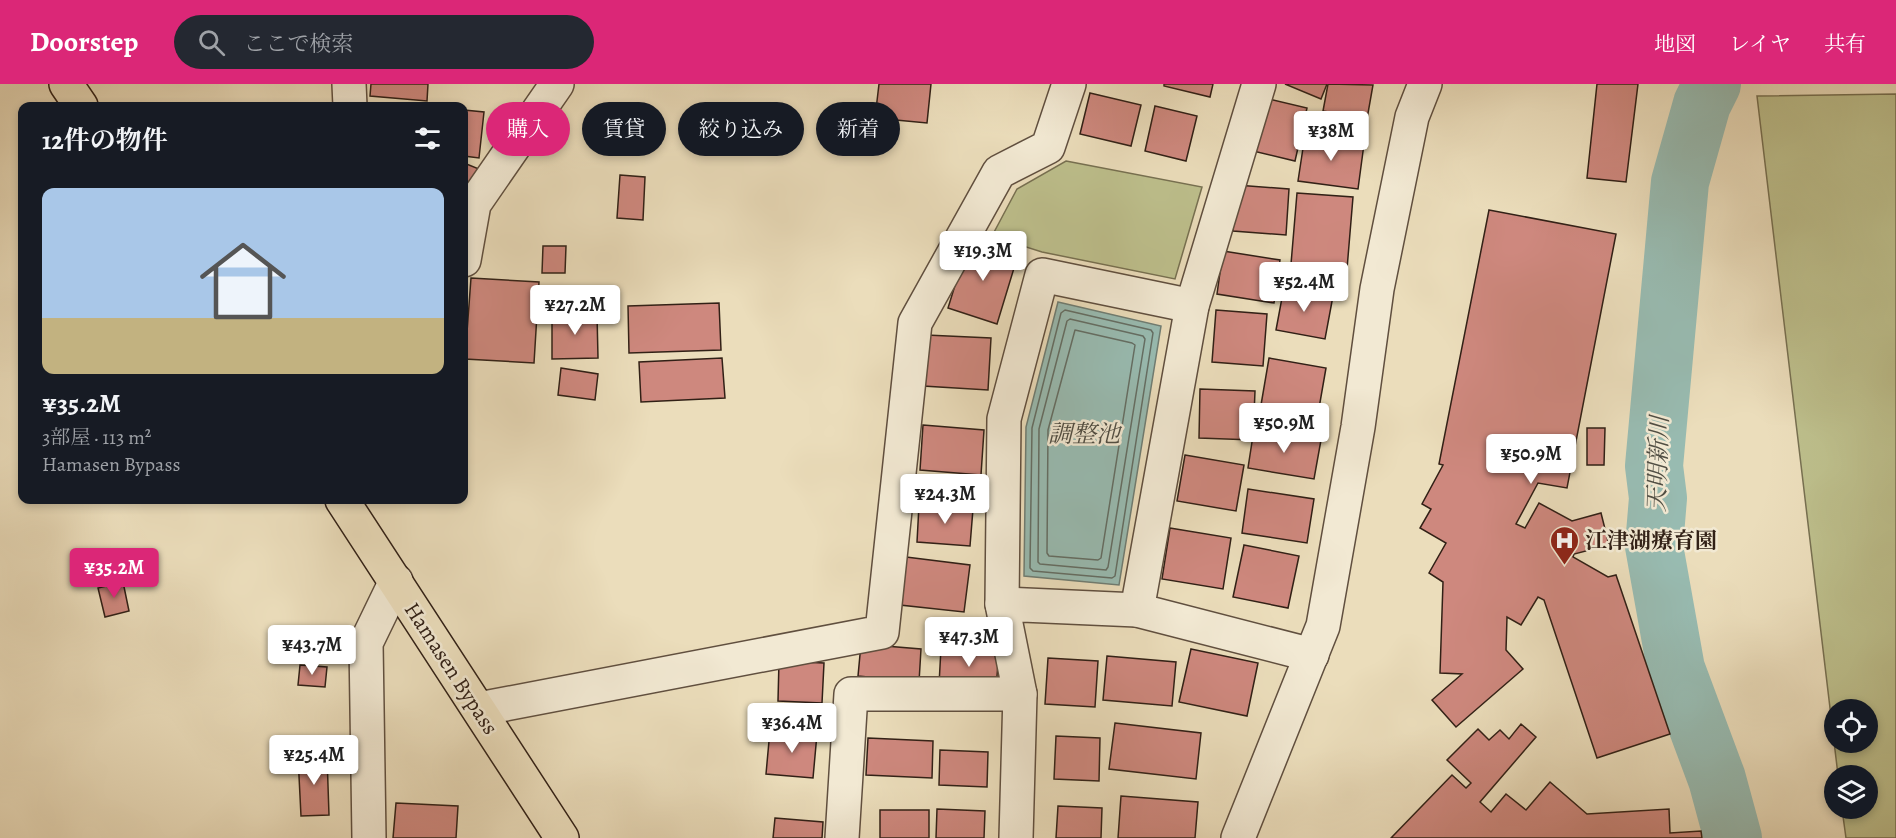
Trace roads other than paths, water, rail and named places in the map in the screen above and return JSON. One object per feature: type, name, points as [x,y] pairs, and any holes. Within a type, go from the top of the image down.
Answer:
[{"type":"highway","points":[[66,84],[78,102]]},
{"type":"highway","name":"Hamasen Bypass","points":[[345,504],[562,838]]},
{"type":"street","points":[[349,84],[350,102]]},
{"type":"street","points":[[468,238],[474,204],[557,84]]},
{"type":"street","points":[[479,709],[882,632],[915,323],[999,172],[1048,147],[1069,84]]},
{"type":"street","points":[[1137,610],[1192,306],[1259,84]]},
{"type":"street","points":[[1238,838],[1312,655],[1326,614],[1358,427],[1377,289],[1412,117],[1425,84]]},
{"type":"street","points":[[1016,838],[1020,694],[1002,604],[1004,419],[1042,275],[1192,306]]},
{"type":"street","points":[[369,838],[366,643],[396,581]]},
{"type":"street","points":[[1002,604],[1137,610],[1312,655]]},
{"type":"street","points":[[842,838],[851,694],[1020,694]]},
{"type":"water","name":"調整池","points":[[1058,302],[1161,326],[1119,585],[1024,576],[1026,427]]},
{"type":"waterway","name":"天明新川","points":[[1712,84],[1702,104],[1680,182],[1654,466],[1658,498],[1654,546],[1676,669],[1717,779],[1733,838]]},
{"type":"place","name":"江津湖療育園","points":[[1564,566]]}]
